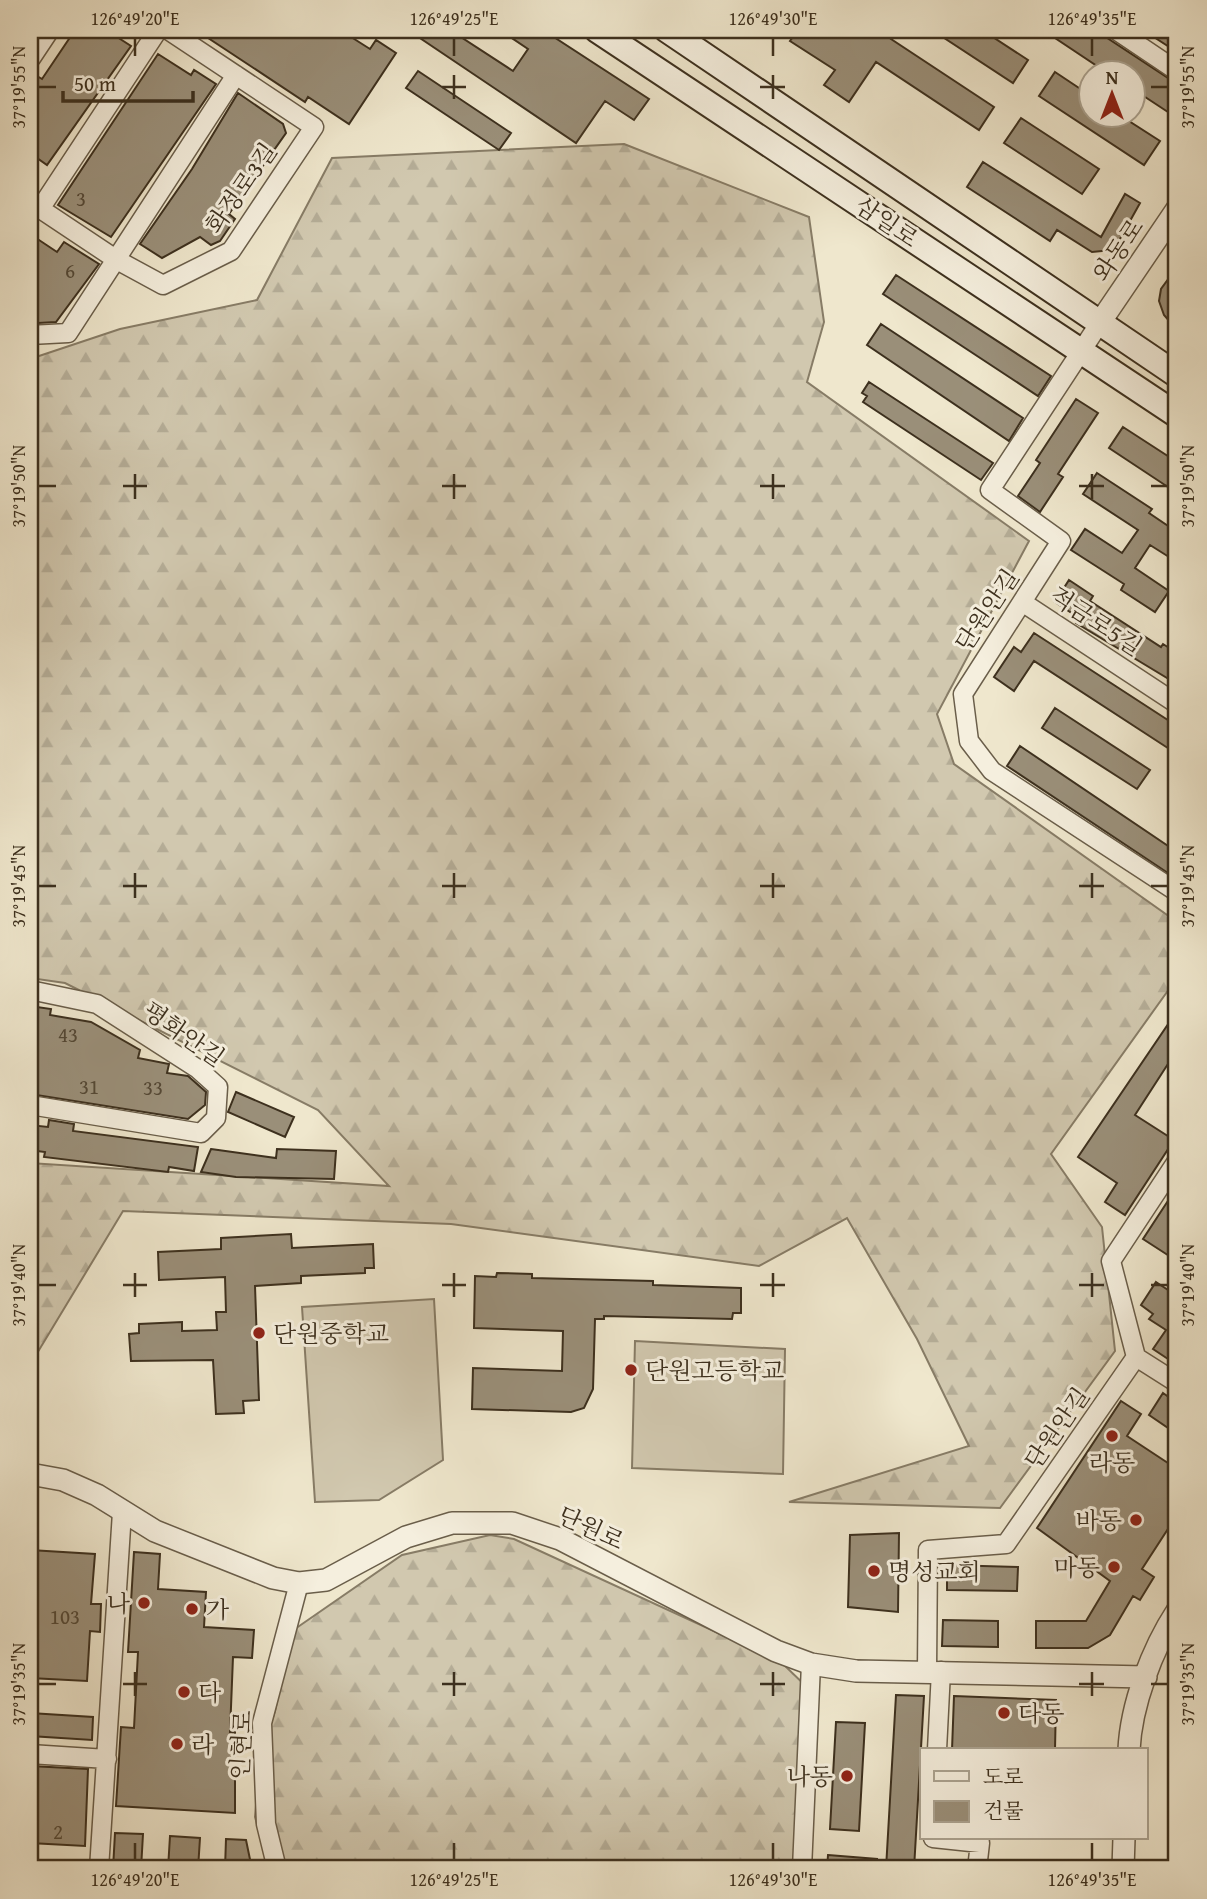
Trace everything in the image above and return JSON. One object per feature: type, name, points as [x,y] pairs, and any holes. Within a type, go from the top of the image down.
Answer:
[{"type":"main road","name":"삼일로","points":[[597,30],[1177,415]]},
{"type":"main road","name":"삼일로","points":[[667,30],[1177,374]]},
{"type":"street","points":[[30,57],[48,30]]},
{"type":"street","name":"화정로3길","points":[[158,30],[35,206],[117,260],[163,285],[231,251],[314,127],[168,30]]},
{"type":"street","points":[[1116,30],[1138,36],[1177,71]]},
{"type":"street","points":[[30,335],[68,334],[236,75]]},
{"type":"street","name":"와동로","points":[[1101,321],[1177,209]]},
{"type":"street","name":"단원안길","points":[[1101,321],[990,490],[1061,541],[963,694],[970,741],[992,771],[1177,892]]},
{"type":"street","name":"적금로5길","points":[[1023,602],[1177,704]]},
{"type":"street","name":"평화안길","points":[[30,990],[97,1004],[198,1069],[218,1087],[216,1118],[201,1133],[30,1105]]},
{"type":"street","points":[[1177,1161],[1111,1261],[1136,1357],[1177,1383]]},
{"type":"street","name":"단원안길","points":[[934,1671],[928,1550],[1006,1544],[1136,1357]]},
{"type":"street","name":"단원로","points":[[30,1474],[63,1480],[178,1540],[273,1578],[299,1583],[326,1580],[406,1537],[452,1523],[512,1523],[560,1539],[742,1635],[811,1664],[856,1671],[1146,1677]]},
{"type":"street","points":[[99,1869],[122,1512]]},
{"type":"street","name":"인현로","points":[[277,1869],[266,1824],[262,1723],[299,1583]]},
{"type":"street","points":[[1129,1748],[1129,1730],[1146,1677],[1167,1626],[1177,1611]]},
{"type":"street","points":[[802,1869],[811,1664]]},
{"type":"street","points":[[934,1671],[937,1748]]},
{"type":"street","points":[[30,1754],[107,1759]]},
{"type":"street","points":[[952,1840],[980,1843],[977,1869]]},
{"type":"street","points":[[1123,1869],[1124,1840]]},
{"type":"green space","points":[[624,144],[809,217],[824,322],[807,382],[1029,541],[937,714],[954,764],[1177,922],[1177,978],[1051,1154],[1102,1227],[1115,1351],[1000,1508],[789,1502],[969,1446],[917,1339],[847,1218],[759,1266],[451,1224],[123,1211],[30,1365],[30,1163],[389,1186],[318,1110],[65,983],[30,978],[30,359],[120,329],[257,300],[332,158]]},
{"type":"green space","points":[[434,1299],[443,1460],[379,1500],[315,1502],[302,1307]]},
{"type":"green space","points":[[635,1341],[785,1349],[783,1474],[632,1468]]},
{"type":"green space","points":[[490,1535],[514,1539],[781,1662],[812,1692],[801,1869],[269,1869],[255,1817],[260,1757],[275,1711],[292,1631],[402,1555]]},
{"type":"building","points":[[75,30],[117,30],[114,35],[131,46],[47,165],[30,153],[30,87],[37,76],[42,79]]},
{"type":"building","points":[[196,30],[340,30],[370,49],[376,40],[396,53],[349,124],[308,97],[305,102]]},
{"type":"building","points":[[408,30],[450,30],[513,71],[528,49],[500,30],[543,30],[649,99],[634,120],[605,101],[576,143]]},
{"type":"building","points":[[798,30],[897,30],[891,39],[994,107],[979,130],[876,62],[849,102],[824,85],[835,70],[790,41]]},
{"type":"building","points":[[932,30],[982,30],[1028,60],[1013,83]]},
{"type":"building","points":[[1043,30],[1095,30],[1141,60],[1088,60]]},
{"type":"building","points":[[1143,30],[1177,30],[1177,52]]},
{"type":"building","points":[[158,54],[191,75],[194,70],[216,84],[111,237],[58,205]]},
{"type":"building","points":[[1148,65],[1177,84],[1177,118],[1148,99]]},
{"type":"building","points":[[418,71],[511,133],[499,150],[406,88]]},
{"type":"building","points":[[1055,72],[1078,87],[1078,122],[1039,96]]},
{"type":"building","points":[[238,93],[283,124],[286,133],[229,214],[235,219],[220,241],[211,245],[200,237],[162,258],[140,244],[192,169]]},
{"type":"building","points":[[1021,118],[1099,169],[1082,194],[1004,143]]},
{"type":"building","points":[[1091,130],[1143,130],[1160,141],[1144,165]]},
{"type":"building","points":[[983,162],[1101,237],[1125,194],[1140,203],[1116,246],[1122,249],[1092,252],[1057,230],[1050,241],[967,187]]},
{"type":"building","points":[[30,234],[57,252],[64,242],[99,264],[56,322],[38,323],[30,318]]},
{"type":"building","points":[[1177,267],[1177,330],[1164,315],[1159,301],[1161,289]]},
{"type":"building","points":[[896,275],[1051,376],[1038,396],[883,294]]},
{"type":"building","points":[[881,324],[1023,418],[1009,441],[867,345]]},
{"type":"building","points":[[869,382],[993,463],[981,480],[863,402],[867,396],[862,393]]},
{"type":"building","points":[[1076,399],[1098,413],[1058,474],[1063,477],[1040,512],[1018,496],[1040,463],[1036,460]]},
{"type":"building","points":[[1123,427],[1177,462],[1177,493],[1109,448]]},
{"type":"building","points":[[1097,473],[1152,509],[1149,513],[1177,532],[1177,562],[1150,545],[1135,568],[1169,591],[1155,612],[1121,590],[1124,584],[1071,550],[1085,529],[1122,553],[1138,530],[1083,494]]},
{"type":"building","points":[[1069,580],[1093,596],[1090,601],[1161,647],[1163,644],[1177,653],[1177,684],[1076,623],[1079,618],[1055,602]]},
{"type":"building","points":[[1034,633],[1177,726],[1177,754],[1034,661],[1014,691],[994,677],[1014,647],[1021,652]]},
{"type":"building","points":[[1055,708],[1150,770],[1137,789],[1042,728]]},
{"type":"building","points":[[1020,746],[1177,852],[1177,879],[1007,766]]},
{"type":"building","points":[[30,1006],[51,1009],[50,1015],[91,1022],[140,1050],[138,1058],[169,1064],[167,1073],[188,1076],[206,1092],[205,1105],[188,1119],[30,1094]]},
{"type":"building","points":[[1177,1011],[1177,1050],[1135,1115],[1174,1140],[1125,1215],[1105,1202],[1117,1183],[1078,1157]]},
{"type":"building","points":[[236,1092],[294,1117],[285,1137],[228,1112]]},
{"type":"building","points":[[49,1120],[74,1124],[73,1131],[198,1147],[194,1171],[169,1167],[168,1172],[44,1157],[45,1152],[30,1150],[30,1125],[48,1127]]},
{"type":"building","points":[[211,1149],[276,1158],[277,1149],[336,1151],[334,1179],[236,1177],[201,1172]]},
{"type":"building","points":[[1177,1187],[1177,1261],[1143,1239]]},
{"type":"building","points":[[291,1234],[292,1248],[373,1244],[374,1268],[365,1268],[365,1273],[301,1276],[301,1283],[255,1286],[259,1400],[243,1401],[244,1413],[216,1414],[213,1360],[131,1361],[129,1334],[139,1333],[139,1324],[182,1322],[182,1331],[217,1330],[216,1312],[226,1312],[225,1277],[159,1280],[158,1252],[221,1249],[221,1238]]},
{"type":"building","points":[[497,1273],[532,1274],[532,1278],[653,1281],[653,1285],[741,1288],[741,1313],[733,1313],[732,1319],[604,1316],[604,1319],[595,1319],[593,1389],[584,1408],[571,1412],[472,1409],[473,1368],[562,1371],[563,1331],[474,1328],[475,1276],[496,1277]]},
{"type":"building","points":[[1156,1282],[1177,1296],[1177,1365],[1153,1349],[1166,1330],[1149,1319],[1153,1314],[1141,1305]]},
{"type":"building","points":[[1163,1393],[1177,1403],[1177,1434],[1149,1415]]},
{"type":"building","points":[[1121,1401],[1141,1414],[1127,1436],[1177,1469],[1177,1515],[1142,1569],[1154,1577],[1140,1600],[1133,1596],[1110,1635],[1088,1648],[1036,1648],[1036,1621],[1086,1621],[1110,1581],[1037,1528]]},
{"type":"building","name":"명성교회","points":[[899,1533],[898,1612],[848,1607],[850,1535]]},
{"type":"building","points":[[30,1550],[95,1554],[91,1604],[101,1604],[100,1632],[90,1631],[87,1681],[30,1678]]},
{"type":"building","points":[[134,1552],[160,1554],[158,1589],[206,1592],[204,1627],[254,1630],[252,1658],[233,1657],[230,1732],[235,1732],[235,1813],[116,1806],[121,1727],[134,1728],[138,1652],[128,1652]]},
{"type":"building","points":[[947,1565],[1018,1567],[1017,1591],[947,1590]]},
{"type":"building","points":[[943,1620],[998,1621],[998,1647],[942,1646]]},
{"type":"building","points":[[896,1695],[924,1696],[914,1869],[886,1869]]},
{"type":"building","points":[[954,1696],[1056,1700],[1055,1748],[952,1748]]},
{"type":"building","points":[[30,1713],[93,1717],[92,1740],[30,1736]]},
{"type":"building","name":"나동","points":[[836,1722],[865,1723],[859,1831],[830,1829]]},
{"type":"building","points":[[30,1766],[88,1769],[85,1846],[30,1843]]},
{"type":"building","points":[[115,1833],[143,1834],[141,1869],[113,1869]]},
{"type":"building","points":[[170,1836],[200,1838],[198,1869],[168,1869]]},
{"type":"building","points":[[226,1839],[246,1840],[252,1869],[225,1869]]},
{"type":"building","points":[[828,1855],[877,1859],[876,1869],[827,1869]]},
{"type":"place","name":"단원중학교","points":[[259,1333]]},
{"type":"place","name":"단원고등학교","points":[[631,1370]]},
{"type":"place","name":"라동","points":[[1112,1436]]},
{"type":"place","name":"바동","points":[[1136,1520]]},
{"type":"place","name":"마동","points":[[1114,1567]]},
{"type":"place","name":"명성교회","points":[[874,1571]]},
{"type":"place","name":"나","points":[[144,1603]]},
{"type":"place","name":"가","points":[[192,1609]]},
{"type":"place","name":"다","points":[[184,1692]]},
{"type":"place","name":"다동","points":[[1004,1713]]},
{"type":"place","name":"라","points":[[177,1744]]},
{"type":"place","name":"나동","points":[[847,1776]]}]
